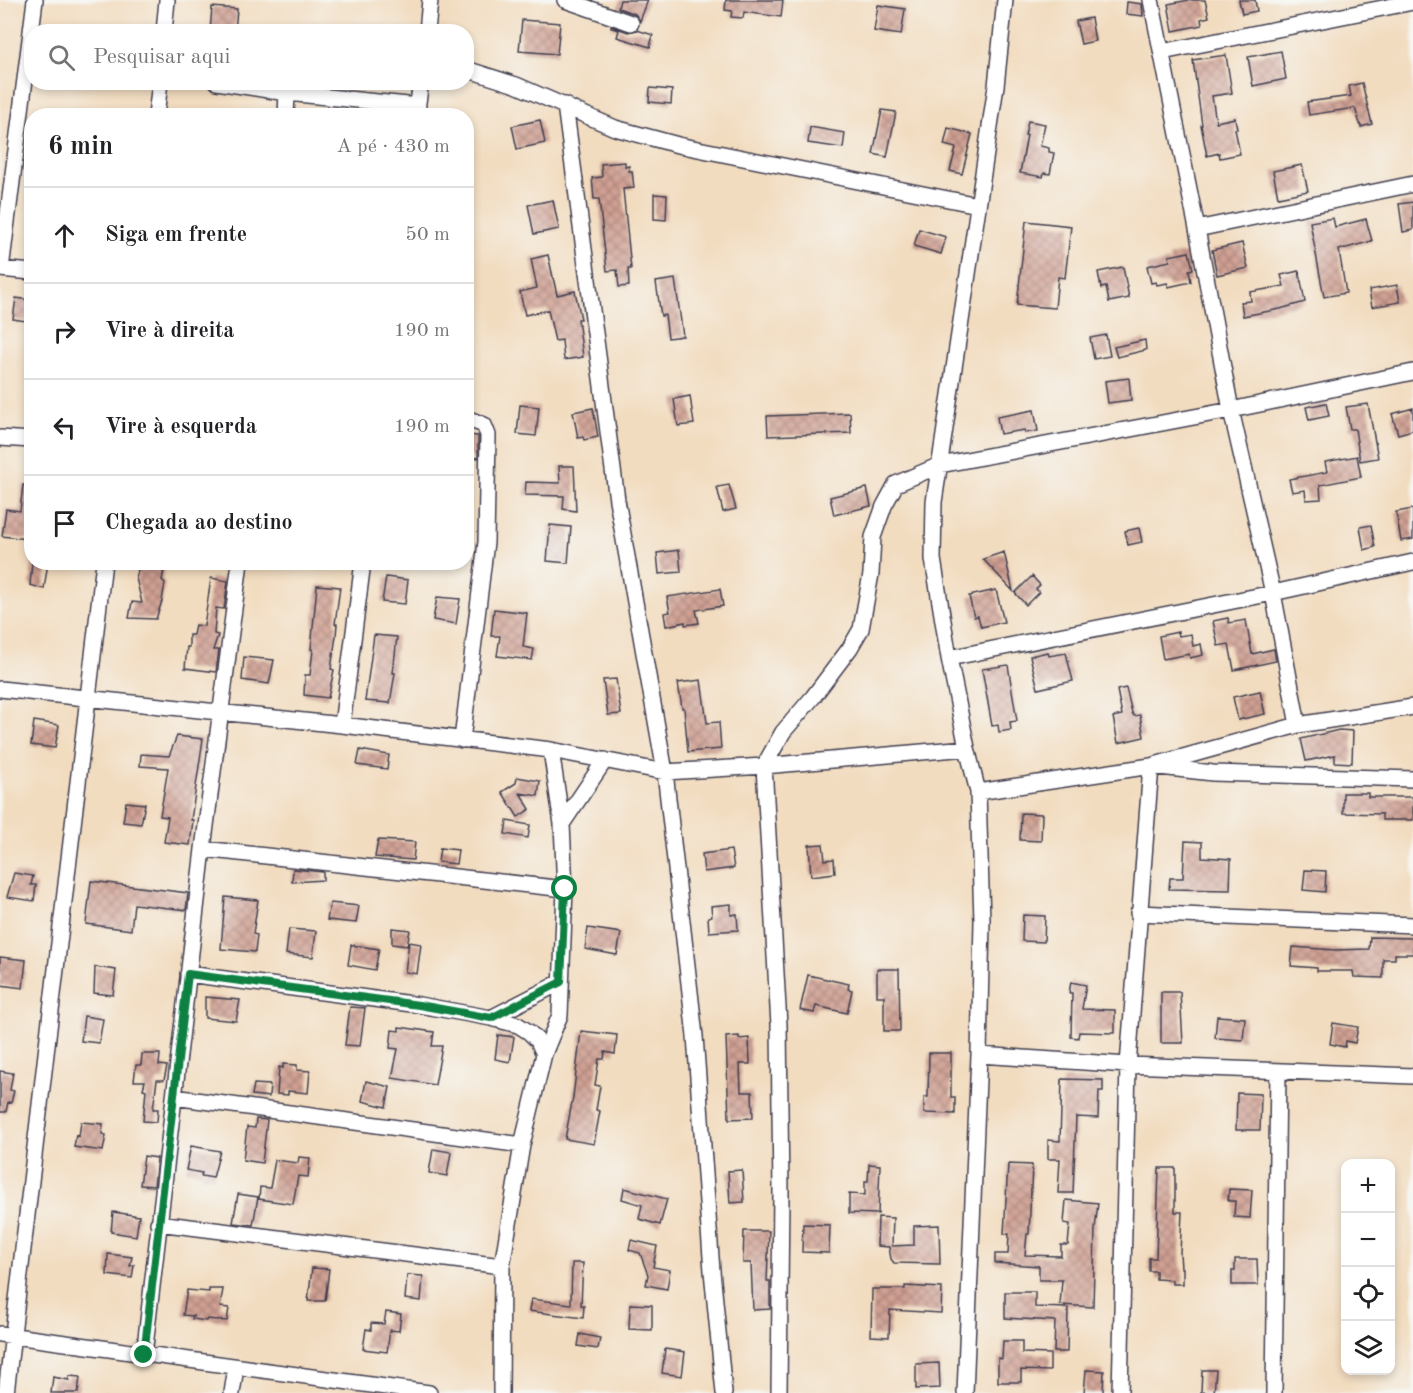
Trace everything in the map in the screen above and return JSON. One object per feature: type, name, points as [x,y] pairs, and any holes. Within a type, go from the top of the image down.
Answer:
[{"type":"street","points":[[32,24],[35,0]]},
{"type":"street","points":[[165,24],[167,0]]},
{"type":"street","points":[[428,24],[430,0]]},
{"type":"street","points":[[565,0],[631,22]]},
{"type":"street","points":[[965,1393],[979,1055],[982,921],[978,792],[949,658],[933,559],[934,502],[996,86],[1005,0]]},
{"type":"street","points":[[1151,0],[1231,410],[1273,593],[1298,725]]},
{"type":"street","points":[[1162,52],[1413,2]]},
{"type":"street","points":[[474,72],[516,85],[615,128],[678,145],[978,205]]},
{"type":"street","points":[[24,85],[0,269],[24,271]]},
{"type":"street","points":[[157,108],[159,90]]},
{"type":"street","points":[[269,90],[396,108]]},
{"type":"street","points":[[417,108],[420,90]]},
{"type":"street","points":[[286,108],[288,93]]},
{"type":"street","points":[[565,105],[617,500],[665,772],[696,1036],[712,1271],[724,1393]]},
{"type":"street","points":[[1197,230],[1413,184]]},
{"type":"street","points":[[779,1393],[781,1193],[779,1025],[764,766],[783,732],[813,697],[850,648],[861,629],[871,574],[873,537],[884,506],[896,484],[940,465],[1231,410],[1413,372]]},
{"type":"street","points":[[462,740],[486,542],[488,435],[484,425],[474,419]]},
{"type":"street","points":[[0,438],[24,440]]},
{"type":"street","points":[[949,658],[1273,593],[1413,562]]},
{"type":"street","points":[[6,1393],[7,1336],[103,570]]},
{"type":"street","points":[[144,1355],[203,849],[239,570]]},
{"type":"street","points":[[342,725],[362,570]]},
{"type":"street","points":[[0,689],[342,725],[551,750],[665,772],[764,766],[967,748]]},
{"type":"street","points":[[978,792],[1150,766],[1298,725],[1413,707]]},
{"type":"street","points":[[501,1393],[502,1266],[522,1145],[544,1054],[560,1015],[565,889],[562,824],[551,750]]},
{"type":"street","points":[[562,824],[605,760]]},
{"type":"street","points":[[1150,766],[1213,773],[1413,779]]},
{"type":"street","points":[[1120,1393],[1128,1065],[1150,766]]},
{"type":"street","points":[[203,849],[565,889]]},
{"type":"street","points":[[1138,913],[1413,925]]},
{"type":"street","points":[[188,974],[419,1005],[491,1018],[518,1025],[529,1032],[538,1041],[544,1054]]},
{"type":"street","points":[[491,1018],[561,982]]},
{"type":"street","points":[[979,1055],[1128,1065],[1413,1076]]},
{"type":"street","points":[[1274,1393],[1278,1071]]},
{"type":"street","points":[[174,1097],[522,1145]]},
{"type":"street","points":[[158,1223],[502,1266]]},
{"type":"street","points":[[7,1336],[429,1393]]},
{"type":"street","points":[[232,1393],[236,1366]]},
{"type":"building","points":[[620,0],[648,0],[640,21],[635,14],[618,8]]},
{"type":"building","points":[[726,0],[783,0],[781,17],[744,12],[743,18],[731,17],[732,11],[725,10]]},
{"type":"building","points":[[1205,0],[1209,17],[1201,19],[1202,25],[1173,31],[1168,4]]},
{"type":"building","points":[[1239,0],[1255,0],[1257,11],[1242,14]]},
{"type":"building","points":[[1127,2],[1142,4],[1143,16],[1126,14]]},
{"type":"building","points":[[878,5],[905,9],[901,35],[874,31]]},
{"type":"building","points":[[212,7],[237,9],[236,24],[211,24]]},
{"type":"building","points":[[1091,18],[1095,41],[1081,44],[1076,21]]},
{"type":"building","points":[[522,20],[560,23],[557,54],[519,51]]},
{"type":"building","points":[[611,26],[628,32],[637,30],[653,35],[650,47],[617,37],[619,30]]},
{"type":"building","points":[[1281,51],[1286,79],[1253,86],[1248,57]]},
{"type":"building","points":[[1226,55],[1232,93],[1212,96],[1216,122],[1235,118],[1240,154],[1220,158],[1219,153],[1207,156],[1193,60]]},
{"type":"building","points":[[1362,83],[1372,124],[1361,127],[1355,108],[1309,115],[1307,102],[1351,96],[1349,86]]},
{"type":"building","points":[[650,88],[672,90],[671,104],[649,102]]},
{"type":"building","points":[[882,110],[896,112],[887,157],[873,154]]},
{"type":"building","points":[[540,120],[545,143],[517,149],[512,126]]},
{"type":"building","points":[[1028,121],[1045,124],[1040,146],[1049,148],[1049,152],[1054,153],[1050,174],[1044,173],[1043,177],[1020,173]]},
{"type":"building","points":[[810,127],[845,133],[843,148],[808,143]]},
{"type":"building","points":[[948,128],[972,134],[962,174],[950,171],[956,148],[944,145]]},
{"type":"building","points":[[625,162],[625,167],[629,166],[629,171],[632,171],[634,188],[623,189],[631,269],[628,269],[629,286],[619,287],[617,270],[607,271],[599,199],[594,199],[592,178],[602,177],[601,164]]},
{"type":"building","points":[[1302,165],[1308,191],[1278,197],[1273,171]]},
{"type":"building","points":[[654,194],[667,195],[666,220],[654,219]]},
{"type":"building","points":[[553,200],[559,229],[534,234],[528,205]]},
{"type":"building","points":[[1413,202],[1413,230],[1403,232],[1399,204]]},
{"type":"building","points":[[1333,218],[1335,227],[1366,219],[1372,241],[1339,250],[1346,293],[1324,297],[1310,222]]},
{"type":"building","points":[[1026,221],[1071,226],[1065,278],[1058,277],[1055,308],[1017,305]]},
{"type":"building","points":[[919,229],[946,237],[941,254],[914,246]]},
{"type":"building","points":[[1242,243],[1248,268],[1217,275],[1212,250]]},
{"type":"building","points":[[1189,252],[1193,269],[1189,270],[1191,282],[1168,287],[1168,283],[1157,285],[1156,282],[1151,283],[1147,266],[1170,261],[1169,256]]},
{"type":"building","points":[[548,255],[557,295],[575,291],[581,319],[578,319],[583,357],[564,360],[562,340],[555,341],[548,310],[525,315],[520,292],[537,288],[531,259]]},
{"type":"building","points":[[1123,267],[1129,298],[1109,302],[1106,287],[1101,288],[1098,272]]},
{"type":"building","points":[[1299,271],[1305,302],[1243,316],[1241,302],[1251,301],[1250,292],[1284,286],[1281,275]]},
{"type":"building","points":[[675,279],[683,336],[668,338],[665,315],[661,316],[656,282]]},
{"type":"building","points":[[1397,285],[1400,302],[1372,307],[1369,290]]},
{"type":"building","points":[[16,298],[24,299],[24,321],[13,319]]},
{"type":"building","points":[[1106,335],[1110,356],[1094,359],[1090,338]]},
{"type":"building","points":[[1145,340],[1146,350],[1117,357],[1114,347]]},
{"type":"building","points":[[1129,378],[1131,400],[1108,403],[1105,381]]},
{"type":"building","points":[[690,396],[694,424],[678,426],[674,399]]},
{"type":"building","points":[[1326,403],[1329,416],[1309,420],[1306,407]]},
{"type":"building","points":[[1368,404],[1378,458],[1360,461],[1355,429],[1350,429],[1346,407]]},
{"type":"building","points":[[520,405],[539,407],[536,436],[517,434]]},
{"type":"building","points":[[593,408],[598,437],[584,440],[583,437],[578,438],[573,412]]},
{"type":"building","points":[[1413,408],[1413,430],[1398,434],[1392,414]]},
{"type":"building","points":[[1034,410],[1038,431],[1025,433],[1024,430],[1000,434],[997,417]]},
{"type":"building","points":[[850,413],[851,433],[768,436],[767,416]]},
{"type":"building","points":[[474,436],[478,436],[478,458],[474,458]]},
{"type":"building","points":[[1357,456],[1361,477],[1320,485],[1321,499],[1306,500],[1305,490],[1292,492],[1289,479],[1327,472],[1325,462]]},
{"type":"building","points":[[559,466],[574,466],[576,511],[563,509],[564,496],[525,495],[526,482],[560,483]]},
{"type":"building","points":[[24,485],[24,539],[2,536],[6,509],[20,511]]},
{"type":"building","points":[[729,485],[736,509],[723,512],[717,487]]},
{"type":"building","points":[[867,488],[871,506],[834,515],[830,497]]},
{"type":"building","points":[[1413,509],[1413,539],[1401,541],[1396,512]]},
{"type":"building","points":[[550,525],[571,527],[568,563],[547,561]]},
{"type":"building","points":[[1371,525],[1375,547],[1364,550],[1360,527]]},
{"type":"building","points":[[1139,528],[1142,542],[1128,545],[1125,531]]},
{"type":"building","points":[[679,550],[681,572],[659,574],[657,553]]},
{"type":"building","points":[[1004,552],[1013,591],[983,559]]},
{"type":"building","points":[[31,570],[47,570],[44,589],[30,585]]},
{"type":"building","points":[[138,570],[164,570],[162,580],[165,583],[156,619],[129,618],[132,602],[142,603],[136,578]]},
{"type":"building","points":[[1032,576],[1040,585],[1036,589],[1039,592],[1026,605],[1015,593]]},
{"type":"building","points":[[386,577],[408,580],[405,604],[382,602]]},
{"type":"building","points":[[211,578],[228,581],[224,609],[216,608],[214,634],[218,635],[213,650],[219,650],[216,672],[185,668],[189,635],[193,635],[195,625],[204,626]]},
{"type":"building","points":[[317,585],[340,587],[331,669],[334,670],[328,698],[304,695],[305,675],[310,675],[313,650],[311,649]]},
{"type":"building","points":[[720,589],[723,606],[696,610],[699,623],[685,625],[685,622],[666,626],[664,613],[670,612],[667,597]]},
{"type":"building","points":[[996,590],[1004,622],[981,627],[978,616],[974,617],[969,596]]},
{"type":"building","points":[[437,597],[460,599],[456,624],[433,620]]},
{"type":"building","points":[[494,609],[527,613],[523,647],[534,649],[532,660],[497,656],[500,636],[491,636]]},
{"type":"building","points":[[1228,618],[1229,623],[1246,620],[1252,654],[1274,649],[1276,661],[1234,670],[1229,644],[1218,646],[1213,621]]},
{"type":"building","points":[[1178,632],[1179,636],[1191,634],[1193,646],[1201,644],[1203,655],[1190,658],[1189,654],[1163,659],[1159,636]]},
{"type":"building","points":[[374,635],[397,637],[393,673],[395,673],[390,703],[365,701]]},
{"type":"building","points":[[1048,652],[1049,656],[1066,653],[1073,681],[1038,689],[1030,656]]},
{"type":"building","points":[[244,657],[274,660],[269,684],[242,680]]},
{"type":"building","points":[[1008,665],[1017,721],[1010,722],[1011,730],[999,732],[998,725],[992,726],[982,669]]},
{"type":"building","points":[[616,679],[621,714],[608,715],[603,680]]},
{"type":"building","points":[[701,680],[707,723],[719,722],[721,749],[688,752],[684,708],[682,708],[678,683]]},
{"type":"building","points":[[1126,688],[1132,713],[1134,716],[1140,715],[1144,737],[1118,743],[1113,717],[1122,715],[1117,690]]},
{"type":"building","points":[[1260,691],[1265,714],[1238,720],[1233,697]]},
{"type":"building","points":[[34,721],[59,725],[55,748],[31,745]]},
{"type":"building","points":[[1339,730],[1353,731],[1352,763],[1335,762],[1335,755],[1306,761],[1301,739]]},
{"type":"building","points":[[177,736],[203,739],[191,820],[193,820],[190,845],[164,842],[168,817],[160,816],[168,768],[140,766],[141,754],[169,756]]},
{"type":"building","points":[[360,750],[389,755],[387,769],[357,765]]},
{"type":"building","points":[[517,777],[540,781],[538,796],[520,793],[530,809],[518,817],[502,792],[516,783]]},
{"type":"building","points":[[1343,793],[1368,793],[1368,797],[1413,797],[1413,820],[1382,820],[1382,814],[1343,813]]},
{"type":"building","points":[[126,802],[145,804],[141,824],[123,822]]},
{"type":"building","points":[[1021,813],[1042,814],[1041,841],[1020,840]]},
{"type":"building","points":[[507,821],[530,825],[528,838],[505,834]]},
{"type":"building","points":[[378,840],[415,842],[413,860],[375,857]]},
{"type":"building","points":[[1185,841],[1202,842],[1202,857],[1231,859],[1230,890],[1169,889],[1170,878],[1183,878]]},
{"type":"building","points":[[823,844],[825,860],[834,859],[835,873],[811,876],[809,845]]},
{"type":"building","points":[[440,848],[458,850],[456,864],[438,862]]},
{"type":"building","points":[[731,850],[734,868],[704,872],[702,854]]},
{"type":"building","points":[[293,869],[323,872],[323,880],[292,882]]},
{"type":"building","points":[[1305,870],[1326,871],[1325,892],[1303,890]]},
{"type":"building","points":[[14,873],[33,876],[31,885],[36,885],[34,901],[7,897]]},
{"type":"building","points":[[91,881],[188,893],[186,910],[134,904],[131,930],[86,924]]},
{"type":"building","points":[[225,897],[258,900],[253,934],[257,935],[255,952],[221,949]]},
{"type":"building","points":[[330,903],[359,906],[356,923],[327,920]]},
{"type":"building","points":[[731,904],[731,915],[737,914],[738,930],[709,932],[708,917],[712,916],[711,906]]},
{"type":"building","points":[[1023,915],[1045,916],[1044,942],[1022,941]]},
{"type":"building","points":[[392,928],[410,930],[407,946],[392,944]]},
{"type":"building","points":[[588,928],[621,933],[617,955],[585,949]]},
{"type":"building","points":[[289,929],[316,931],[313,957],[286,954]]},
{"type":"building","points":[[1370,937],[1413,938],[1413,954],[1395,954],[1395,959],[1383,959],[1383,978],[1354,977],[1353,971],[1317,971],[1317,968],[1291,966],[1293,947],[1335,950],[1369,949]]},
{"type":"building","points":[[409,942],[421,944],[417,974],[405,972]]},
{"type":"building","points":[[351,945],[379,949],[375,970],[348,965]]},
{"type":"building","points":[[0,957],[26,960],[23,988],[0,985]]},
{"type":"building","points":[[95,967],[116,970],[113,995],[94,993]]},
{"type":"building","points":[[877,969],[899,969],[900,1031],[884,1031],[884,996],[877,996]]},
{"type":"building","points":[[808,975],[849,984],[848,989],[852,990],[847,1013],[816,1006],[814,1013],[800,1010]]},
{"type":"building","points":[[1071,982],[1086,985],[1082,1009],[1115,1010],[1115,1033],[1079,1032],[1078,1038],[1071,1037],[1072,993],[1069,993]]},
{"type":"building","points":[[1161,992],[1180,992],[1183,1043],[1161,1043]]},
{"type":"building","points":[[205,997],[240,1000],[236,1021],[205,1018]]},
{"type":"building","points":[[350,1007],[365,1008],[360,1046],[345,1045]]},
{"type":"building","points":[[84,1016],[103,1019],[99,1043],[81,1041]]},
{"type":"building","points":[[1217,1016],[1245,1018],[1243,1040],[1215,1038]]},
{"type":"building","points":[[1333,1023],[1358,1027],[1355,1043],[1346,1041],[1345,1047],[1330,1044]]},
{"type":"building","points":[[399,1027],[434,1032],[432,1046],[442,1046],[435,1085],[392,1078],[398,1049],[390,1048],[392,1030],[399,1031]]},
{"type":"building","points":[[581,1031],[617,1035],[615,1054],[605,1052],[604,1059],[599,1059],[595,1085],[600,1086],[596,1110],[600,1111],[594,1144],[565,1139]]},
{"type":"building","points":[[498,1035],[514,1037],[510,1062],[495,1059]]},
{"type":"building","points":[[739,1036],[739,1039],[749,1038],[750,1064],[740,1064],[741,1092],[752,1092],[753,1118],[729,1119],[726,1037]]},
{"type":"building","points":[[929,1053],[951,1053],[951,1097],[955,1097],[955,1114],[924,1113],[924,1097],[928,1097]]},
{"type":"building","points":[[142,1054],[160,1054],[159,1065],[167,1066],[164,1080],[157,1080],[153,1109],[158,1109],[157,1122],[143,1121],[145,1081],[134,1081],[136,1065],[141,1065]]},
{"type":"building","points":[[283,1064],[297,1065],[297,1070],[310,1071],[308,1093],[288,1091],[288,1095],[277,1094],[279,1067],[283,1068]]},
{"type":"building","points":[[0,1071],[13,1073],[10,1090],[14,1091],[6,1112],[0,1112]]},
{"type":"building","points":[[1062,1079],[1103,1080],[1103,1091],[1099,1091],[1098,1118],[1076,1117],[1073,1193],[1058,1193],[1060,1159],[1048,1159],[1048,1140],[1060,1141]]},
{"type":"building","points":[[366,1081],[390,1087],[386,1107],[362,1101]]},
{"type":"building","points":[[254,1084],[270,1085],[269,1097],[252,1095]]},
{"type":"building","points":[[1237,1093],[1261,1094],[1260,1130],[1236,1130]]},
{"type":"building","points":[[256,1119],[267,1120],[262,1163],[243,1160],[247,1127],[255,1128]]},
{"type":"building","points":[[81,1122],[103,1124],[102,1134],[106,1135],[103,1151],[74,1147],[76,1135],[79,1136]]},
{"type":"building","points":[[191,1146],[220,1151],[213,1178],[186,1170]]},
{"type":"building","points":[[433,1149],[451,1152],[447,1176],[429,1173]]},
{"type":"building","points":[[144,1156],[157,1158],[154,1186],[140,1185]]},
{"type":"building","points":[[299,1157],[310,1158],[308,1177],[298,1176],[293,1204],[259,1199],[260,1187],[270,1188],[275,1160],[298,1163]]},
{"type":"building","points":[[869,1164],[880,1165],[878,1214],[849,1213],[849,1194],[865,1195]]},
{"type":"building","points":[[1008,1164],[1032,1165],[1029,1234],[1027,1234],[1025,1255],[1061,1256],[1061,1245],[1068,1245],[1070,1224],[1064,1223],[1066,1200],[1098,1203],[1093,1307],[1060,1305],[1062,1280],[1039,1280],[1039,1266],[995,1263],[995,1254],[1008,1254],[1009,1234],[1004,1234]]},
{"type":"building","points":[[1159,1168],[1175,1168],[1175,1212],[1182,1212],[1180,1253],[1183,1284],[1172,1284],[1172,1280],[1156,1279],[1156,1271],[1149,1271],[1149,1258],[1156,1258]]},
{"type":"building","points":[[742,1170],[744,1202],[730,1203],[728,1171]]},
{"type":"building","points":[[624,1188],[667,1199],[660,1225],[639,1219],[642,1205],[622,1199]]},
{"type":"building","points":[[1229,1189],[1252,1190],[1250,1218],[1234,1217],[1235,1201],[1228,1201]]},
{"type":"building","points":[[238,1194],[258,1197],[253,1225],[233,1223]]},
{"type":"building","points":[[113,1212],[139,1216],[136,1236],[111,1232]]},
{"type":"building","points":[[878,1217],[893,1218],[892,1246],[914,1245],[914,1226],[939,1225],[940,1264],[894,1263],[889,1247],[877,1246]]},
{"type":"building","points":[[803,1224],[830,1225],[829,1253],[802,1252]]},
{"type":"building","points":[[744,1231],[769,1231],[767,1281],[770,1281],[770,1309],[753,1310],[751,1263],[743,1263]]},
{"type":"building","points":[[631,1240],[657,1246],[653,1267],[670,1270],[667,1289],[646,1285],[648,1275],[640,1253],[629,1250]]},
{"type":"building","points":[[108,1254],[132,1257],[130,1266],[134,1265],[132,1278],[107,1275]]},
{"type":"building","points":[[1235,1259],[1257,1259],[1258,1285],[1232,1285]]},
{"type":"building","points":[[572,1263],[583,1263],[581,1305],[584,1306],[583,1318],[529,1311],[531,1299],[571,1304]]},
{"type":"building","points":[[312,1268],[329,1269],[325,1301],[308,1301]]},
{"type":"building","points":[[407,1275],[423,1276],[421,1301],[405,1299]]},
{"type":"building","points":[[905,1286],[942,1288],[941,1313],[890,1310],[889,1337],[871,1336],[872,1289],[905,1289]]},
{"type":"building","points":[[209,1289],[223,1289],[220,1307],[229,1308],[227,1321],[207,1319],[206,1321],[183,1315],[187,1290],[209,1292]]},
{"type":"building","points":[[1005,1292],[1035,1292],[1035,1307],[1068,1308],[1067,1352],[1054,1352],[1055,1321],[1005,1318]]},
{"type":"building","points":[[630,1304],[652,1305],[652,1330],[629,1329]]},
{"type":"building","points":[[386,1312],[401,1314],[399,1331],[390,1330],[387,1352],[363,1349],[366,1329],[371,1330],[371,1323],[384,1324]]},
{"type":"building","points":[[580,1334],[600,1338],[598,1349],[578,1346]]},
{"type":"building","points":[[1003,1341],[1022,1341],[1022,1353],[1050,1354],[1050,1371],[1021,1370],[1021,1382],[998,1382],[998,1358],[1002,1359]]},
{"type":"building","points":[[665,1349],[685,1352],[682,1376],[662,1373]]},
{"type":"building","points":[[939,1363],[940,1388],[916,1389],[916,1364]]},
{"type":"building","points":[[1086,1370],[1104,1371],[1103,1393],[1084,1393]]},
{"type":"building","points":[[1202,1370],[1216,1370],[1214,1393],[1201,1392]]},
{"type":"building","points":[[69,1376],[80,1377],[78,1393],[51,1393],[53,1377],[69,1380]]},
{"type":"route","points":[[144,1355],[188,974],[419,1005],[491,1018],[561,982],[565,889]]}]
